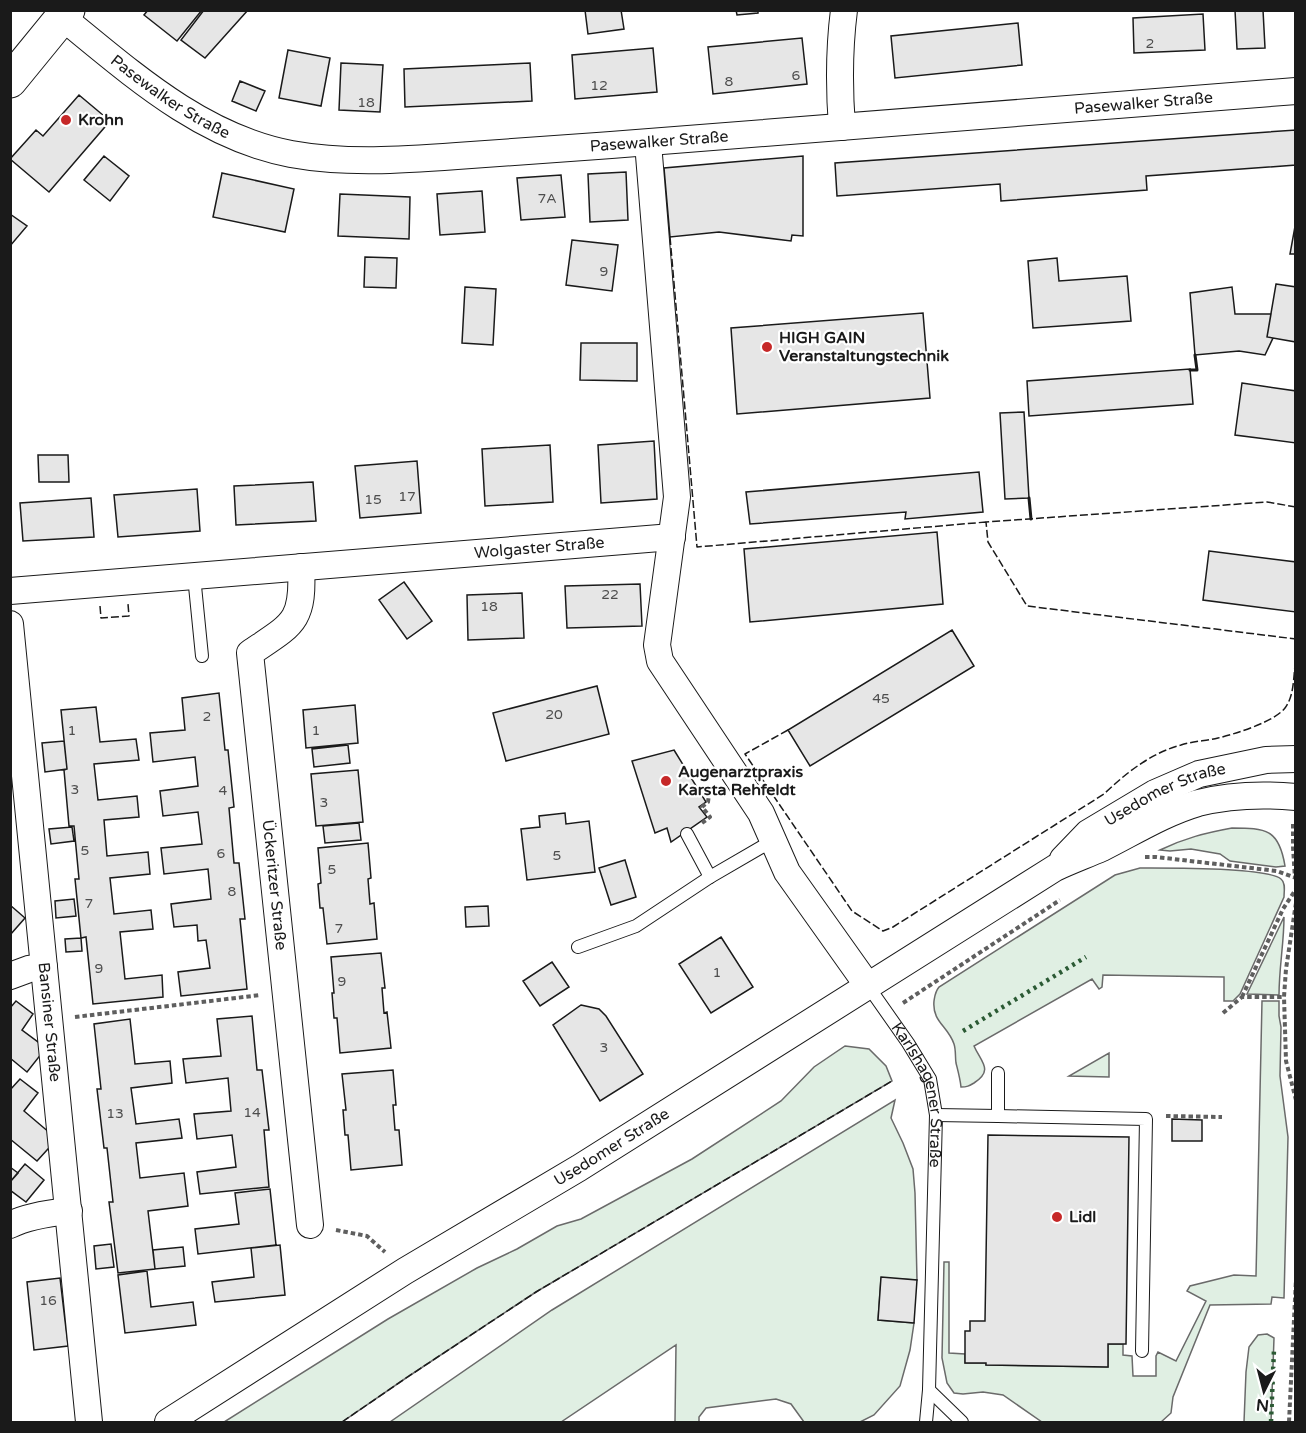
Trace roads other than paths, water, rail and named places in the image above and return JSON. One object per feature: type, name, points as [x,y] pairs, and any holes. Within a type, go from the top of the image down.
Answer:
[{"type":"main road","points":[[10,81],[65,14]]},
{"type":"street","points":[[842,127],[840,46],[844,10]]},
{"type":"street","name":"Pasewalker Straße","points":[[65,14],[112,58],[170,101],[209,125],[249,142],[290,154],[335,159],[388,161],[648,143],[1296,91]]},
{"type":"street","points":[[648,143],[677,497],[672,537]]},
{"type":"street","name":"Wolgaster Straße","points":[[10,591],[672,537]]},
{"type":"street","name":"Karlshagener Straße","points":[[672,537],[657,645],[660,661],[761,813],[787,872],[868,986]]},
{"type":"street","name":"Ückeritzer Straße","points":[[301,567],[301,603],[296,617],[285,630],[250,653],[310,1225]]},
{"type":"street","name":"Bansiner Straße","points":[[10,624],[17,774],[50,1020],[89,1422]]},
{"type":"street","name":"Usedomer Straße","points":[[1055,868],[1088,833],[1155,793],[1200,774],[1266,760],[1296,759]]},
{"type":"street","name":"Usedomer Straße","points":[[168,1422],[405,1271],[579,1168],[1055,868],[1101,848],[1165,815],[1199,803],[1232,797],[1266,795],[1295,797]]},
{"type":"street","points":[[10,976],[29,969],[44,967]]},
{"type":"street","points":[[10,1225],[33,1217],[69,1211]]},
{"type":"lane","points":[[194,576],[202,656]]},
{"type":"lane","points":[[687,834],[710,877]]},
{"type":"lane","points":[[578,947],[636,926],[710,877],[772,841]]},
{"type":"lane","name":"Karlshagener Straße","points":[[868,986],[930,1079],[936,1115],[929,1390],[926,1422]]},
{"type":"lane","points":[[998,1073],[998,1116]]},
{"type":"lane","points":[[936,1115],[1146,1119],[1142,1352]]},
{"type":"lane","points":[[929,1390],[962,1422]]},
{"type":"place","name":"Krohn","points":[[66,120]]},
{"type":"place","name":"HIGH GAIN Veranstaltungstechnik","points":[[767,347]]},
{"type":"place","name":"Augenarztpraxis Karsta Rehfeldt","points":[[666,781]]},
{"type":"place","name":"Lidl","points":[[1057,1217]]}]
